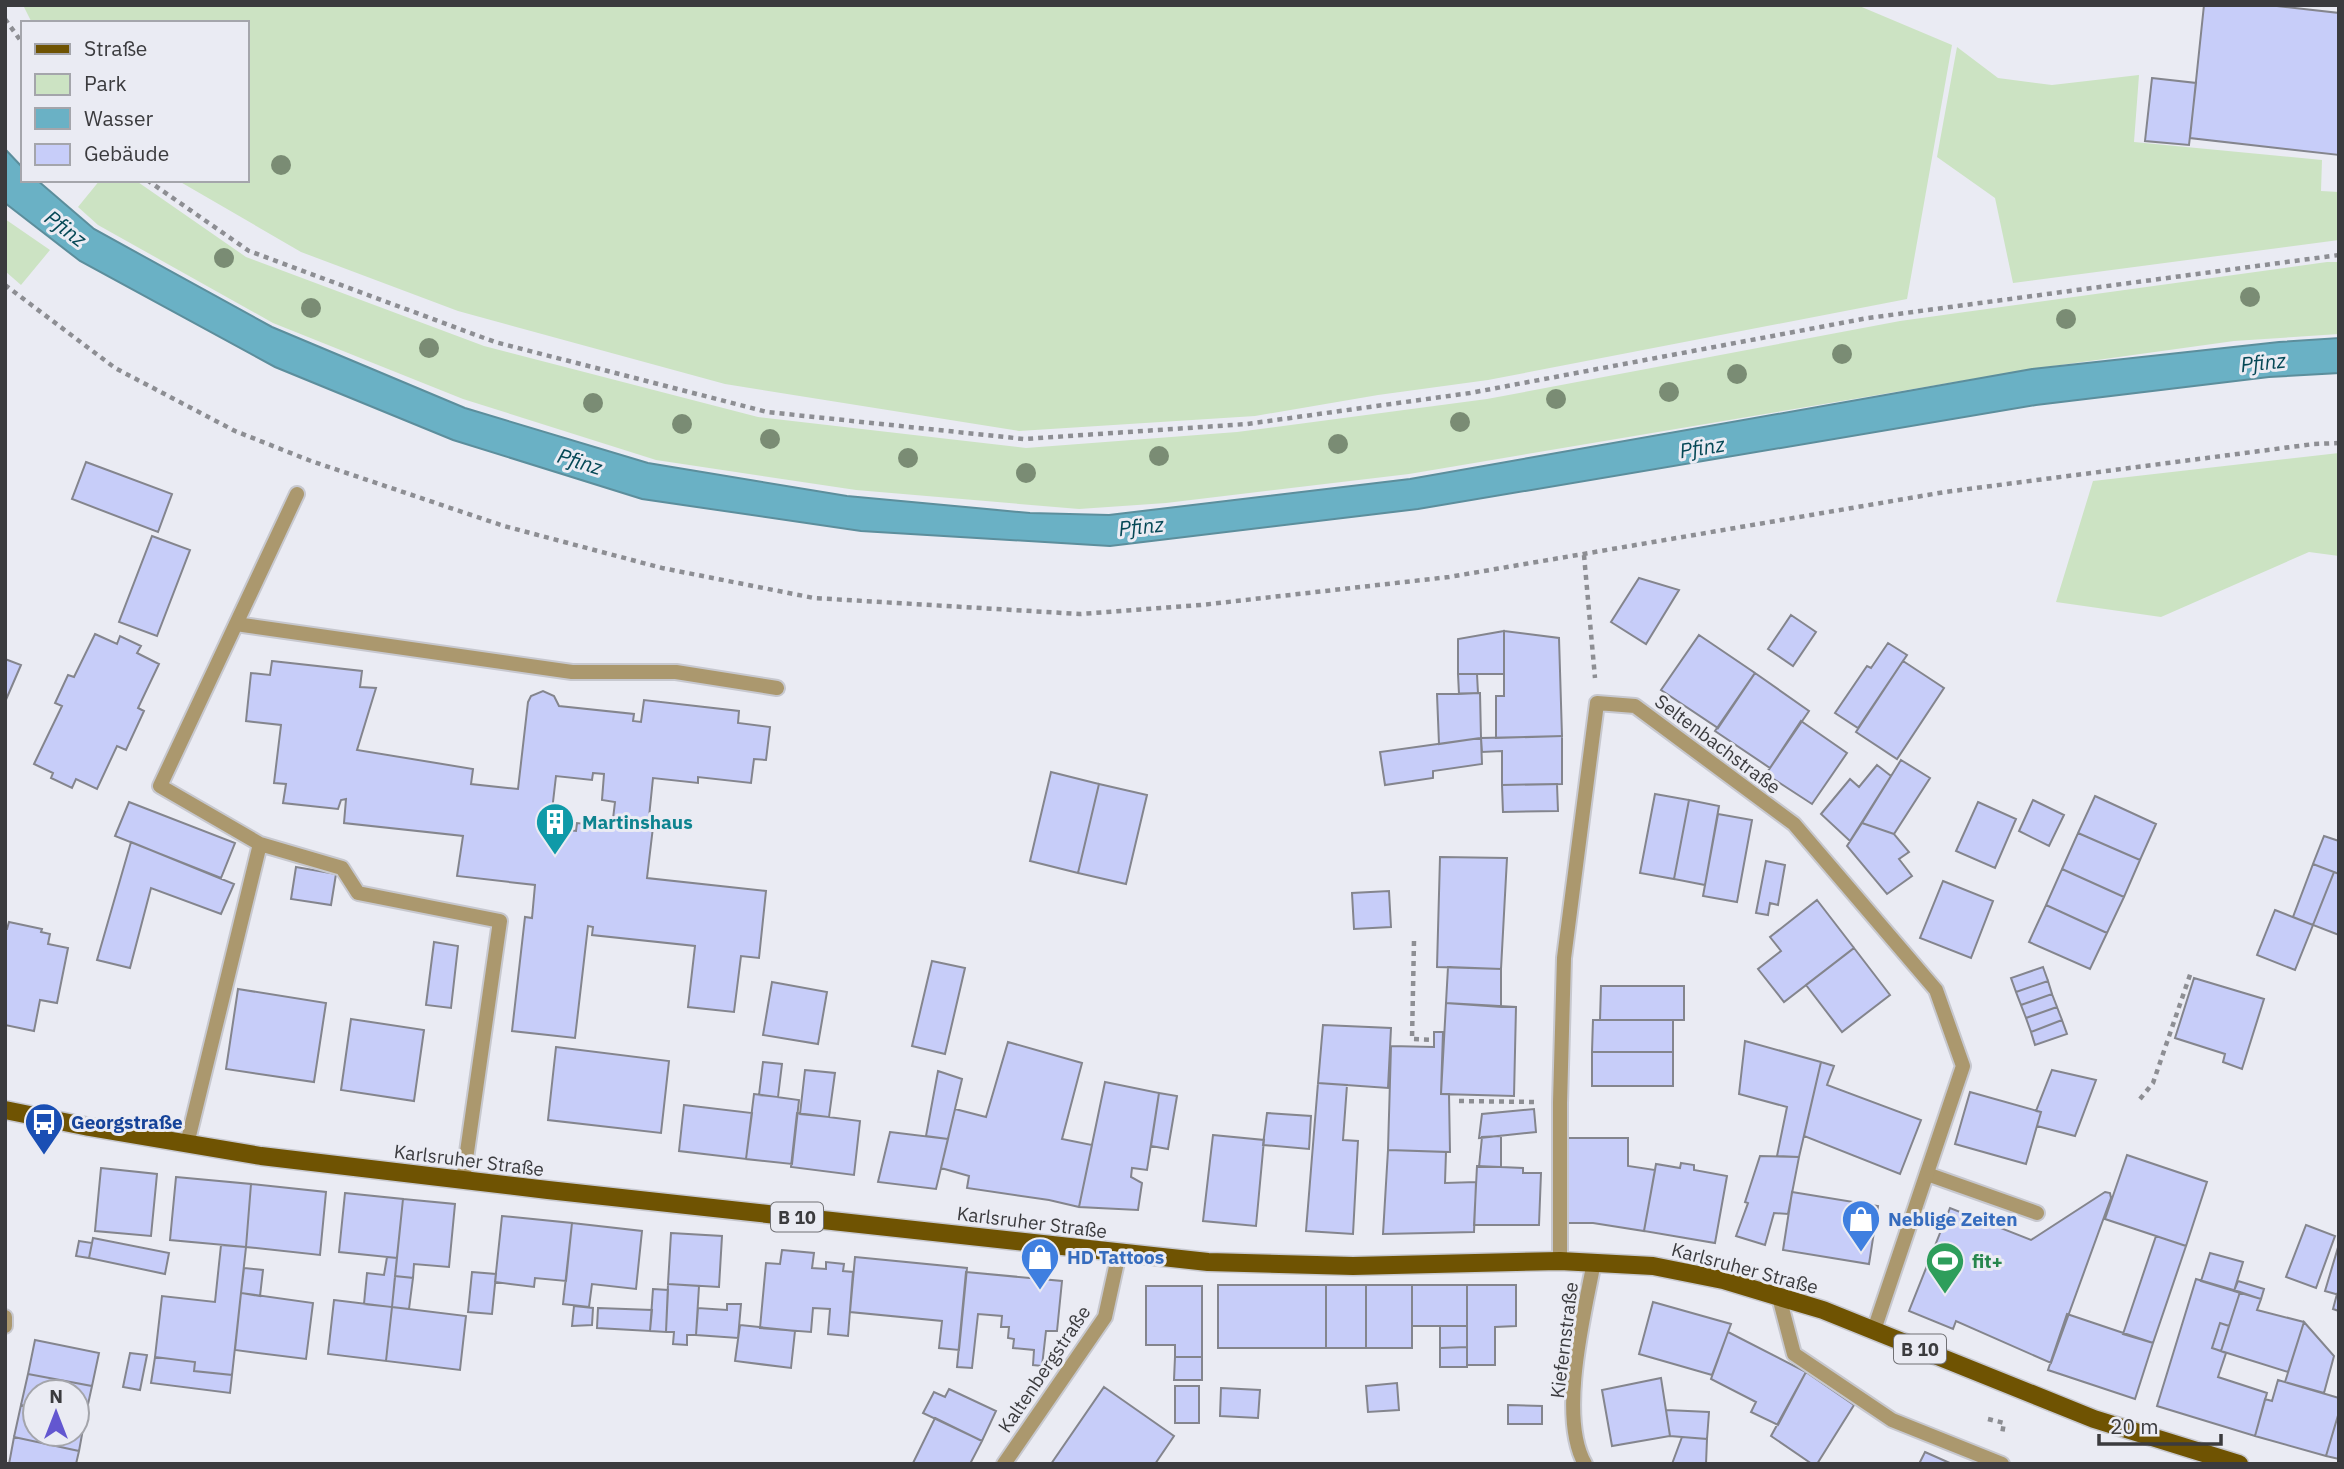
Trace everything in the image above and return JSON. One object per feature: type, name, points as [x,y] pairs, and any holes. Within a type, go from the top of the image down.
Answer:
[{"type":"main road","name":"Karlsruher Straße","points":[[5,1110],[261,1156],[1208,1262],[1353,1266],[1560,1261],[1653,1266],[1723,1280],[1823,1310],[2094,1419],[2239,1464]]},
{"type":"street","points":[[297,495],[160,786],[260,844],[342,868],[359,892],[500,921],[463,1180]]},
{"type":"street","points":[[236,624],[572,673],[676,673],[777,688]]},
{"type":"street","points":[[1560,1261],[1564,958],[1597,703]]},
{"type":"street","name":"Seltenbachstraße","points":[[1597,703],[1635,706],[1794,824],[1936,990],[1963,1066],[1874,1330]]},
{"type":"street","points":[[187,1144],[260,844]]},
{"type":"street","points":[[1927,1174],[2037,1213]]},
{"type":"street","name":"Kaltenbergstraße","points":[[1004,1464],[1105,1317],[1119,1253]]},
{"type":"street","name":"Kiefernstraße","points":[[1585,1464],[1579,1454],[1574,1382],[1594,1262]]},
{"type":"street","points":[[1779,1297],[1794,1354],[1892,1420],[2002,1464]]},
{"type":"street","points":[[5,1317],[5,1326]]},
{"type":"path","points":[[5,19],[21,41]]},
{"type":"path","points":[[151,182],[249,251],[495,342],[766,412],[1024,439],[1247,425],[1470,393],[1868,318],[2339,255]]},
{"type":"path","points":[[5,285],[115,368],[235,431],[311,461],[504,526],[662,568],[814,598],[1080,614],[1202,605],[1449,577],[1945,492],[2339,443]]},
{"type":"path","points":[[1584,555],[1597,703]]},
{"type":"path","points":[[1414,941],[1412,1039],[1434,1040]]},
{"type":"path","points":[[2140,1099],[2153,1083],[2192,972]]},
{"type":"path","points":[[1459,1101],[1560,1102]]},
{"type":"path","points":[[1988,1419],[2004,1423]]},
{"type":"green space","points":[[23,5],[1857,5],[1952,45],[1907,299],[1488,380],[1255,416],[1019,431],[725,384],[458,311],[301,252],[180,182],[248,182],[248,21],[31,21]]},
{"type":"green space","points":[[1957,47],[1998,78],[2052,85],[2139,75],[2134,142],[2322,160],[2321,191],[2339,192],[2339,240],[2013,283],[1995,198],[1937,157]]},
{"type":"green space","points":[[98,182],[138,182],[246,257],[484,346],[758,417],[1026,448],[1237,432],[1487,399],[1900,321],[2327,262],[2339,262],[2339,334],[2234,341],[2032,369],[1409,474],[1166,503],[1079,509],[856,490],[656,460],[463,399],[273,323],[98,225],[78,207]]},
{"type":"green space","points":[[5,219],[50,250],[21,285],[5,271]]},
{"type":"green space","points":[[2339,453],[2339,556],[2309,552],[2161,617],[2056,602],[2093,481]]},
{"type":"water","name":"Pfinz","points":[[5,149],[21,166],[21,182],[39,182],[94,229],[272,327],[465,408],[648,463],[847,496],[1030,513],[1109,515],[1410,479],[2032,369],[2279,342],[2339,338],[2339,373],[2269,377],[2036,405],[1418,509],[1110,546],[861,531],[642,499],[453,440],[275,367],[80,261],[5,203]]},
{"type":"building","points":[[2204,5],[2268,5],[2339,13],[2339,155],[2190,138]]},
{"type":"building","points":[[2152,78],[2196,83],[2189,145],[2145,141]]},
{"type":"building","points":[[86,462],[172,494],[158,532],[72,499]]},
{"type":"building","points":[[152,536],[190,550],[157,636],[119,622]]},
{"type":"building","points":[[1639,578],[1679,590],[1646,644],[1611,622]]},
{"type":"building","points":[[1791,615],[1816,632],[1793,666],[1768,649]]},
{"type":"building","points":[[1504,631],[1559,638],[1562,736],[1496,738],[1496,696],[1504,696]]},
{"type":"building","points":[[1504,631],[1504,674],[1458,674],[1458,639]]},
{"type":"building","points":[[95,634],[117,644],[120,636],[141,646],[137,653],[159,664],[138,708],[144,711],[126,750],[117,746],[97,789],[76,779],[72,788],[51,778],[53,773],[34,764],[62,706],[55,703],[68,675],[74,677]]},
{"type":"building","points":[[1699,635],[1755,673],[1718,728],[1661,690]]},
{"type":"building","points":[[1888,643],[1907,655],[1858,728],[1835,713],[1867,666],[1871,668]]},
{"type":"building","points":[[5,659],[21,665],[5,702]]},
{"type":"building","name":"Martinshaus","points":[[272,661],[362,671],[360,687],[376,688],[357,750],[473,769],[471,784],[518,789],[528,702],[531,696],[543,691],[554,696],[559,706],[634,714],[633,721],[641,722],[644,700],[739,711],[738,723],[770,727],[766,760],[754,759],[751,783],[698,777],[698,783],[653,778],[648,827],[653,827],[647,878],[766,891],[759,958],[741,956],[734,1012],[688,1007],[695,946],[592,935],[593,927],[588,926],[575,1038],[512,1031],[525,917],[532,918],[535,885],[457,876],[463,836],[344,823],[346,799],[341,800],[338,809],[283,803],[286,784],[274,783],[281,725],[246,721],[251,673],[270,675]],"holes":[[[593,773],[604,774],[602,800],[615,802],[612,827],[577,823],[576,831],[550,828],[556,776],[592,780]]]},
{"type":"building","points":[[1903,661],[1944,688],[1897,759],[1856,732]]},
{"type":"building","points":[[1755,673],[1809,711],[1770,768],[1715,731]]},
{"type":"building","points":[[1458,674],[1477,674],[1478,693],[1459,694]]},
{"type":"building","points":[[1480,693],[1481,738],[1439,744],[1437,694]]},
{"type":"building","points":[[1801,721],[1847,753],[1812,804],[1766,774]]},
{"type":"building","points":[[1562,736],[1562,784],[1502,785],[1502,751],[1482,752],[1481,738]]},
{"type":"building","points":[[1481,738],[1482,764],[1433,771],[1433,778],[1385,785],[1380,752]]},
{"type":"building","points":[[1901,760],[1930,778],[1894,834],[1862,823]]},
{"type":"building","points":[[1877,765],[1891,776],[1850,841],[1821,814],[1850,779],[1859,787]]},
{"type":"building","points":[[1051,772],[1099,784],[1078,873],[1030,861]]},
{"type":"building","points":[[1099,784],[1147,795],[1126,884],[1078,873]]},
{"type":"building","points":[[1557,784],[1558,811],[1503,812],[1502,785]]},
{"type":"building","points":[[1655,794],[1689,800],[1674,879],[1640,873]]},
{"type":"building","points":[[2095,796],[2156,824],[2140,860],[2078,833]]},
{"type":"building","points":[[1689,800],[1719,806],[1705,885],[1674,879]]},
{"type":"building","points":[[2033,800],[2064,815],[2049,846],[2019,831]]},
{"type":"building","points":[[129,802],[235,843],[221,878],[115,836]]},
{"type":"building","points":[[1978,802],[2016,819],[1995,868],[1956,851]]},
{"type":"building","points":[[1718,814],[1752,820],[1737,902],[1703,896]]},
{"type":"building","points":[[1862,823],[1894,834],[1909,852],[1899,859],[1912,876],[1887,894],[1847,846]]},
{"type":"building","points":[[2078,833],[2140,860],[2124,897],[2062,869]]},
{"type":"building","points":[[2324,836],[2339,841],[2339,874],[2313,864]]},
{"type":"building","points":[[131,842],[234,884],[221,914],[151,888],[130,968],[97,960]]},
{"type":"building","points":[[1440,857],[1507,858],[1501,969],[1437,967]]},
{"type":"building","points":[[1766,861],[1785,865],[1778,905],[1770,903],[1768,915],[1756,913]]},
{"type":"building","points":[[2313,864],[2334,872],[2313,925],[2293,917]]},
{"type":"building","points":[[296,867],[336,874],[331,905],[291,899]]},
{"type":"building","points":[[2062,869],[2124,897],[2107,933],[2046,905]]},
{"type":"building","points":[[2334,872],[2339,874],[2339,935],[2313,925]]},
{"type":"building","points":[[1943,881],[1993,901],[1971,958],[1920,938]]},
{"type":"building","points":[[1389,891],[1391,927],[1354,929],[1352,893]]},
{"type":"building","points":[[1817,900],[1854,948],[1784,1002],[1758,969],[1781,951],[1770,937]]},
{"type":"building","points":[[2046,905],[2107,933],[2090,969],[2029,942]]},
{"type":"building","points":[[2275,910],[2313,925],[2295,970],[2257,955]]},
{"type":"building","points":[[9,922],[42,929],[41,932],[50,934],[48,944],[68,948],[57,1003],[40,1000],[34,1031],[5,1025],[5,929]]},
{"type":"building","points":[[434,942],[458,946],[451,1008],[426,1005]]},
{"type":"building","points":[[1854,948],[1890,995],[1842,1032],[1806,985]]},
{"type":"building","points":[[932,961],[965,968],[945,1054],[912,1046]]},
{"type":"building","points":[[1448,967],[1501,969],[1501,1007],[1446,1003]]},
{"type":"building","points":[[2043,967],[2048,981],[2016,992],[2011,978]]},
{"type":"building","points":[[2194,978],[2264,999],[2242,1069],[2223,1062],[2225,1054],[2175,1038]]},
{"type":"building","points":[[2048,981],[2052,994],[2021,1005],[2016,992]]},
{"type":"building","points":[[772,982],[827,992],[818,1044],[763,1035]]},
{"type":"building","points":[[1601,986],[1684,986],[1684,1020],[1600,1020]]},
{"type":"building","points":[[238,989],[326,1003],[314,1082],[226,1069]]},
{"type":"building","points":[[2052,994],[2057,1007],[2026,1018],[2021,1005]]},
{"type":"building","points":[[1446,1003],[1516,1007],[1514,1096],[1441,1094]]},
{"type":"building","points":[[2057,1007],[2062,1020],[2031,1032],[2026,1018]]},
{"type":"building","points":[[351,1019],[424,1030],[414,1101],[341,1090]]},
{"type":"building","points":[[1593,1020],[1673,1020],[1673,1052],[1592,1052]]},
{"type":"building","points":[[2062,1020],[2067,1034],[2035,1045],[2031,1032]]},
{"type":"building","points":[[1323,1025],[1391,1028],[1388,1088],[1318,1083]]},
{"type":"building","points":[[1434,1032],[1443,1032],[1441,1094],[1449,1094],[1450,1152],[1388,1150],[1391,1046],[1434,1047]]},
{"type":"building","points":[[1745,1041],[1821,1062],[1799,1157],[1777,1156],[1787,1107],[1739,1094]]},
{"type":"building","points":[[1008,1042],[1082,1063],[1062,1139],[1092,1145],[1079,1207],[967,1188],[969,1176],[941,1168],[955,1109],[986,1117]]},
{"type":"building","points":[[556,1047],[669,1061],[661,1133],[548,1120]]},
{"type":"building","points":[[1592,1052],[1673,1052],[1673,1086],[1592,1086]]},
{"type":"building","points":[[763,1062],[782,1064],[778,1097],[759,1095]]},
{"type":"building","points":[[1821,1062],[1834,1066],[1827,1085],[1921,1120],[1900,1174],[1804,1136]]},
{"type":"building","points":[[805,1070],[835,1073],[829,1117],[800,1114]]},
{"type":"building","points":[[2052,1070],[2096,1080],[2075,1136],[2037,1126],[2041,1112],[2036,1111]]},
{"type":"building","points":[[938,1071],[962,1079],[948,1139],[926,1136]]},
{"type":"building","points":[[1105,1082],[1159,1093],[1147,1170],[1132,1168],[1131,1177],[1142,1183],[1138,1210],[1079,1207]]},
{"type":"building","points":[[1318,1083],[1347,1085],[1343,1140],[1358,1141],[1353,1234],[1306,1231]]},
{"type":"building","points":[[1970,1092],[2041,1112],[2026,1164],[1955,1144]]},
{"type":"building","points":[[1159,1093],[1177,1096],[1168,1149],[1151,1146]]},
{"type":"building","points":[[754,1094],[799,1100],[792,1164],[746,1159]]},
{"type":"building","points":[[684,1105],[752,1113],[746,1159],[679,1151]]},
{"type":"building","points":[[1534,1109],[1536,1132],[1479,1138],[1482,1114]]},
{"type":"building","points":[[797,1113],[860,1121],[854,1175],[791,1167]]},
{"type":"building","points":[[1267,1113],[1311,1116],[1309,1149],[1263,1145]]},
{"type":"building","points":[[890,1132],[948,1139],[936,1189],[878,1182]]},
{"type":"building","points":[[1213,1135],[1264,1140],[1256,1226],[1203,1221]]},
{"type":"building","points":[[1501,1136],[1501,1167],[1479,1167],[1482,1137]]},
{"type":"building","points":[[1568,1138],[1628,1138],[1628,1166],[1655,1170],[1644,1231],[1593,1223],[1566,1223]]},
{"type":"building","points":[[1388,1150],[1446,1152],[1445,1183],[1476,1182],[1474,1232],[1383,1234]]},
{"type":"building","points":[[2127,1155],[2207,1182],[2186,1246],[2105,1219]]},
{"type":"building","points":[[1760,1156],[1799,1157],[1788,1214],[1774,1213],[1765,1245],[1736,1236]]},
{"type":"building","points":[[1681,1163],[1694,1165],[1694,1170],[1727,1176],[1715,1243],[1644,1231],[1656,1164],[1680,1168]]},
{"type":"building","points":[[1477,1166],[1523,1168],[1523,1173],[1541,1173],[1539,1225],[1474,1225]]},
{"type":"building","points":[[101,1168],[157,1174],[151,1236],[95,1231]]},
{"type":"building","points":[[176,1177],[251,1184],[246,1247],[170,1240]]},
{"type":"building","points":[[251,1184],[326,1192],[320,1255],[246,1247]]},
{"type":"building","points":[[1792,1192],[1878,1206],[1869,1264],[1783,1250]]},
{"type":"building","points":[[2105,1192],[2110,1193],[2111,1198],[2051,1363],[1956,1321],[1953,1329],[1909,1311],[1950,1208],[2031,1240]]},
{"type":"building","points":[[345,1193],[403,1199],[397,1258],[339,1252]]},
{"type":"building","points":[[403,1199],[455,1204],[449,1267],[414,1264],[413,1278],[395,1276]]},
{"type":"building","points":[[502,1216],[572,1223],[566,1281],[535,1278],[534,1287],[495,1282]]},
{"type":"building","points":[[572,1223],[642,1231],[636,1289],[592,1284],[589,1307],[563,1304]]},
{"type":"building","points":[[2306,1225],[2335,1236],[2316,1288],[2286,1277]]},
{"type":"building","points":[[671,1233],[722,1236],[719,1287],[668,1284]]},
{"type":"building","points":[[2156,1236],[2186,1246],[2153,1343],[2123,1334]]},
{"type":"building","points":[[93,1238],[169,1253],[165,1274],[89,1258]]},
{"type":"building","points":[[79,1241],[92,1243],[89,1258],[76,1256]]},
{"type":"building","points":[[2339,1244],[2339,1295],[2325,1291]]},
{"type":"building","points":[[221,1245],[246,1247],[232,1375],[194,1371],[195,1362],[155,1357],[162,1296],[215,1302]]},
{"type":"building","points":[[782,1250],[814,1253],[812,1268],[826,1269],[826,1262],[844,1264],[843,1271],[853,1272],[848,1336],[828,1334],[830,1309],[813,1308],[811,1332],[760,1328],[766,1263],[780,1264]]},
{"type":"building","points":[[2210,1253],[2243,1262],[2234,1291],[2201,1281]]},
{"type":"building","points":[[387,1257],[397,1258],[392,1307],[364,1304],[367,1273],[384,1275]]},
{"type":"building","points":[[855,1257],[967,1268],[959,1350],[939,1348],[942,1321],[850,1312]]},
{"type":"building","points":[[244,1268],[263,1270],[260,1296],[241,1293]]},
{"type":"building","points":[[472,1272],[496,1274],[492,1314],[468,1312]]},
{"type":"building","points":[[966,1272],[1062,1281],[1057,1331],[1046,1331],[1042,1366],[1033,1365],[1034,1350],[1013,1348],[1014,1339],[1008,1338],[1009,1327],[1001,1327],[1002,1316],[978,1314],[972,1368],[957,1367]]},
{"type":"building","points":[[395,1276],[413,1278],[409,1309],[392,1307]]},
{"type":"building","points":[[2196,1279],[2240,1292],[2229,1326],[2220,1323],[2212,1348],[2226,1353],[2218,1377],[2267,1393],[2255,1436],[2157,1406]]},
{"type":"building","points":[[2238,1281],[2264,1289],[2261,1299],[2234,1291]]},
{"type":"building","points":[[668,1284],[699,1286],[696,1335],[687,1335],[687,1345],[673,1344],[674,1332],[666,1332]]},
{"type":"building","points":[[1218,1285],[1326,1285],[1326,1348],[1218,1348]]},
{"type":"building","points":[[1326,1285],[1366,1285],[1366,1348],[1326,1348]]},
{"type":"building","points":[[1366,1285],[1412,1285],[1412,1348],[1366,1348]]},
{"type":"building","points":[[1412,1285],[1467,1285],[1467,1326],[1412,1326]]},
{"type":"building","points":[[1467,1285],[1516,1285],[1516,1326],[1495,1327],[1495,1365],[1467,1365]]},
{"type":"building","points":[[1146,1286],[1202,1286],[1202,1357],[1175,1357],[1175,1345],[1146,1345]]},
{"type":"building","points":[[653,1289],[668,1290],[666,1332],[650,1331]]},
{"type":"building","points":[[2240,1292],[2261,1299],[2257,1310],[2304,1322],[2288,1372],[2221,1351]]},
{"type":"building","points":[[241,1293],[313,1303],[306,1359],[235,1350]]},
{"type":"building","points":[[2337,1294],[2339,1295],[2339,1311],[2333,1309]]},
{"type":"building","points":[[334,1300],[392,1307],[386,1361],[328,1354]]},
{"type":"building","points":[[1653,1302],[1731,1324],[1712,1375],[1639,1354]]},
{"type":"building","points":[[727,1304],[741,1304],[738,1338],[696,1335],[698,1308],[727,1310]]},
{"type":"building","points":[[574,1306],[593,1308],[592,1325],[572,1326]]},
{"type":"building","points":[[392,1307],[466,1316],[460,1370],[386,1361]]},
{"type":"building","points":[[598,1308],[652,1310],[650,1331],[597,1328]]},
{"type":"building","points":[[2067,1314],[2153,1343],[2135,1399],[2048,1370]]},
{"type":"building","points":[[2304,1322],[2334,1356],[2324,1393],[2285,1382]]},
{"type":"building","points":[[2220,1323],[2229,1326],[2221,1351],[2212,1348]]},
{"type":"building","points":[[740,1325],[795,1331],[791,1368],[735,1361]]},
{"type":"building","points":[[1440,1326],[1467,1326],[1467,1347],[1440,1348]]},
{"type":"building","points":[[1728,1332],[1806,1372],[1778,1425],[1751,1412],[1756,1402],[1711,1379]]},
{"type":"building","points":[[35,1340],[99,1353],[92,1386],[91,1378],[49,1378],[28,1374]]},
{"type":"building","points":[[1467,1347],[1467,1367],[1440,1367],[1440,1348]]},
{"type":"building","points":[[130,1353],[147,1355],[140,1390],[123,1387]]},
{"type":"building","points":[[155,1357],[195,1362],[194,1371],[232,1375],[230,1393],[151,1383]]},
{"type":"building","points":[[1175,1357],[1202,1357],[1202,1380],[1174,1380]]},
{"type":"building","points":[[1806,1372],[1854,1405],[1817,1464],[1812,1464],[1771,1436]]},
{"type":"building","points":[[28,1374],[49,1378],[27,1378]]},
{"type":"building","points":[[1661,1378],[1670,1436],[1612,1446],[1602,1390]]},
{"type":"building","points":[[2278,1380],[2339,1398],[2339,1412],[2326,1456],[2255,1436],[2265,1399],[2272,1401]]},
{"type":"building","points":[[1397,1383],[1399,1410],[1368,1412],[1366,1386]]},
{"type":"building","points":[[1175,1386],[1199,1386],[1199,1423],[1175,1423]]},
{"type":"building","points":[[1104,1387],[1174,1436],[1155,1464],[1051,1464]]},
{"type":"building","points":[[1221,1388],[1260,1390],[1258,1418],[1220,1416]]},
{"type":"building","points":[[949,1389],[996,1411],[982,1441],[923,1413],[934,1392],[945,1397]]},
{"type":"building","points":[[21,1405],[21,1439],[14,1437]]},
{"type":"building","points":[[1508,1405],[1542,1406],[1542,1424],[1508,1424]]},
{"type":"building","points":[[1666,1410],[1709,1412],[1707,1439],[1670,1436]]},
{"type":"building","points":[[2339,1412],[2339,1459],[2326,1456]]},
{"type":"building","points":[[935,1418],[982,1441],[970,1464],[913,1463]]},
{"type":"building","points":[[14,1437],[21,1439],[21,1448],[65,1448],[79,1451],[76,1464],[9,1464]]},
{"type":"building","points":[[1682,1437],[1707,1439],[1706,1464],[1672,1464]]},
{"type":"building","points":[[1925,1452],[1952,1464],[1919,1464]]},
{"type":"place","name":"Martinshaus","points":[[555,856]]},
{"type":"place","name":"Georgstraße","points":[[44,1156]]},
{"type":"place","name":"Neblige Zeiten","points":[[1861,1253]]},
{"type":"place","name":"HD Tattoos","points":[[1040,1291]]},
{"type":"place","name":"fit+","points":[[1945,1295]]}]
